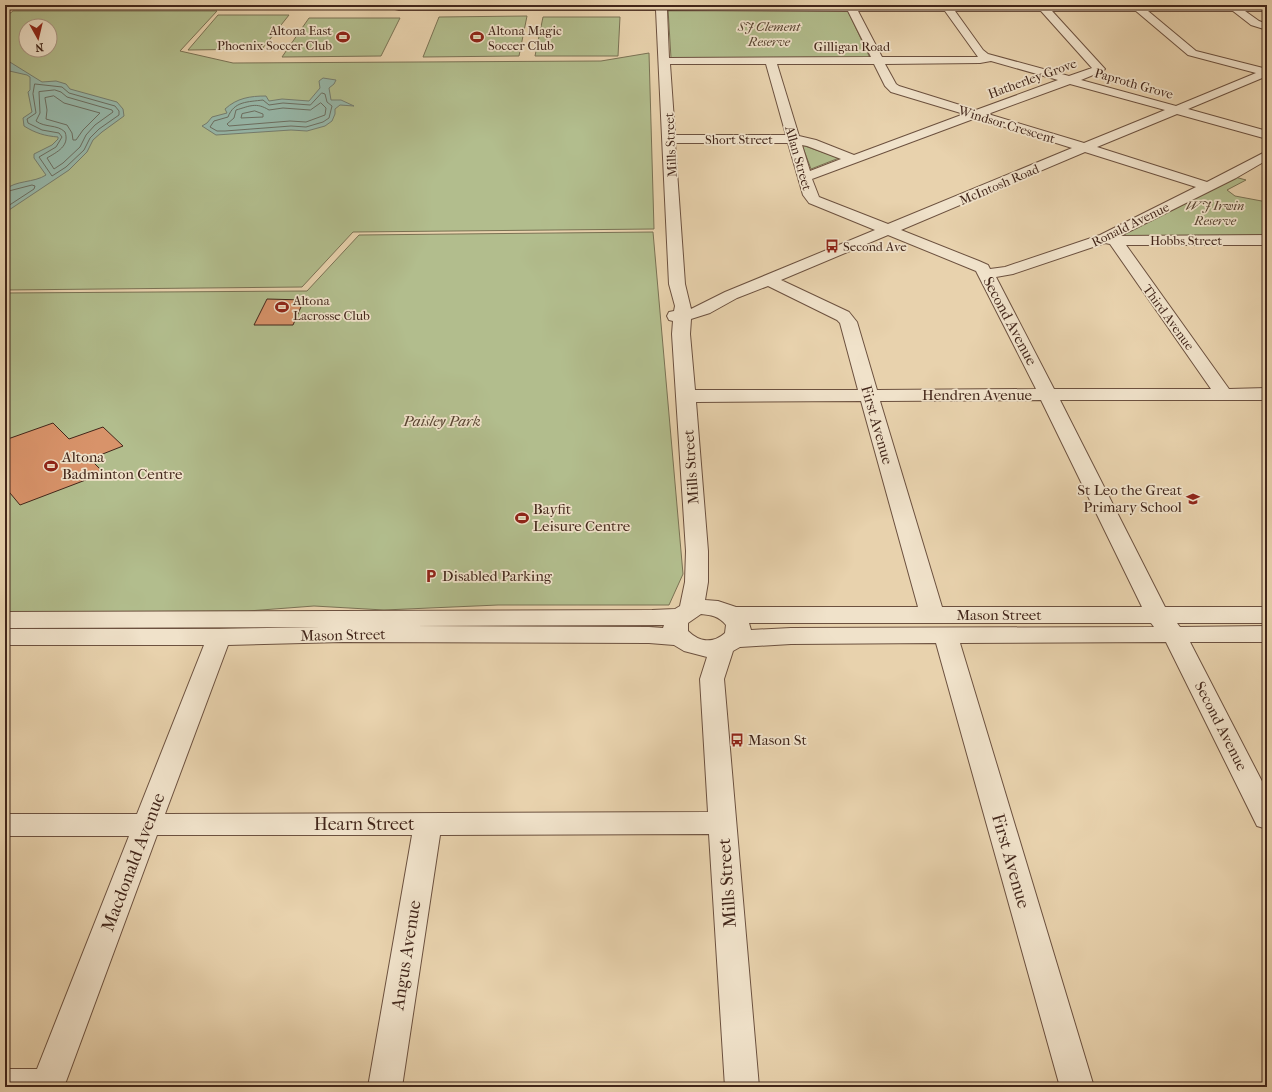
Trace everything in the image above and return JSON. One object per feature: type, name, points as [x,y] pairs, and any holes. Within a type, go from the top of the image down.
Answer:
[{"type":"street","points":[[399,7],[1267,8]]},
{"type":"street","name":"Windsor Crescent","points":[[851,7],[891,86],[895,89],[1207,186]]},
{"type":"street","name":"Paproth Grove","points":[[947,7],[979,52],[984,56],[1267,135]]},
{"type":"street","name":"Mills Street","points":[[664,8],[660,10],[670,139],[679,316],[695,521],[697,577],[695,597],[686,627],[712,679],[742,1087]]},
{"type":"street","name":"Hatherley Grove","points":[[805,177],[1096,71],[1099,68],[1043,8]]},
{"type":"street","points":[[1139,8],[1192,53],[1267,72]]},
{"type":"street","points":[[1235,8],[1255,23],[1267,27]]},
{"type":"street","name":"Gilligan Road","points":[[664,61],[980,60],[992,58]]},
{"type":"street","name":"Allan Street","points":[[771,60],[810,196],[814,200],[888,230]]},
{"type":"street","name":"McIntosh Road","points":[[679,316],[702,311],[731,295],[1267,72]]},
{"type":"street","name":"Short Street","points":[[670,139],[794,139],[811,143],[854,159]]},
{"type":"street","name":"Ronald Avenue","points":[[986,274],[1008,271],[1110,239],[1267,155]]},
{"type":"street","name":"Second Avenue","points":[[888,230],[982,268],[986,274],[1048,394],[1158,615],[1174,635],[1267,818]]},
{"type":"street","name":"Hobbs Street","points":[[1110,239],[1265,243]]},
{"type":"street","name":"Third Avenue","points":[[1110,239],[1224,394]]},
{"type":"street","name":"First Avenue","points":[[768,280],[842,316],[848,322],[1077,1087]]},
{"type":"street","name":"Hendren Avenue","points":[[686,396],[1267,394]]},
{"type":"street","points":[[697,577],[725,612],[737,621],[739,627],[738,633],[728,643],[704,648],[686,627],[709,607],[725,612]]},
{"type":"street","name":"Mason Street","points":[[725,612],[939,626],[1174,635],[1267,634]]},
{"type":"street","name":"Mason Street","points":[[728,643],[791,636],[939,626],[1158,615],[1267,615]]},
{"type":"street","name":"Mason Street","points":[[5,620],[345,626],[649,635],[686,627]]},
{"type":"street","name":"Mason Street","points":[[5,637],[219,637],[345,626]]},
{"type":"street","name":"Macdonald Avenue","points":[[48,1086],[219,637]]},
{"type":"street","name":"Mills Street","points":[[712,679],[728,643]]},
{"type":"street","name":"Angus Avenue","points":[[385,1087],[428,823]]},
{"type":"street","name":"Hearn Street","points":[[5,825],[723,823]]},
{"type":"street","points":[[5,1085],[48,1086]]},
{"type":"green space","points":[[5,5],[1267,5],[1267,7],[5,7]]},
{"type":"green space","name":"SJ Clement Reserve","points":[[668,9],[847,9],[870,58],[671,58]]},
{"type":"green space","points":[[13,11],[217,11],[180,51],[233,63],[601,61],[649,53],[654,229],[353,232],[302,287],[5,290],[5,17]]},
{"type":"green space","points":[[218,15],[289,15],[262,49],[188,50]]},
{"type":"green space","name":"Altona Magic Soccer Club","points":[[527,16],[519,56],[423,57],[439,17]]},
{"type":"green space","points":[[543,17],[620,17],[618,56],[535,56]]},
{"type":"green space","name":"Altona East Phoenix Soccer Club","points":[[309,18],[400,18],[381,56],[282,57]]},
{"type":"green space","points":[[802,145],[839,158],[811,169]]},
{"type":"green space","name":"WJ Irwin Reserve","points":[[1235,177],[1246,180],[1227,190],[1235,196],[1267,202],[1267,237],[1127,236],[1121,233]]},
{"type":"green space","name":"Paisley Park","points":[[653,232],[683,574],[669,605],[498,605],[384,610],[314,606],[248,611],[68,612],[5,615],[5,293],[307,291],[359,235]]},
{"type":"water","points":[[5,59],[42,82],[56,81],[66,84],[70,89],[117,102],[123,109],[124,116],[93,140],[87,152],[69,170],[6,212],[5,190],[19,183],[41,178],[46,175],[34,158],[34,154],[52,145],[58,137],[40,134],[24,126],[23,118],[32,112],[28,92],[30,90],[30,77],[5,70]]},
{"type":"water","points":[[323,78],[336,80],[329,88],[331,100],[341,100],[354,106],[340,105],[335,109],[335,114],[332,121],[325,126],[307,131],[291,130],[216,135],[202,126],[212,117],[227,113],[225,109],[234,102],[244,98],[266,96],[269,101],[282,99],[309,101],[320,88],[319,81]]},
{"type":"building","name":"Altona Lacrosse Club","points":[[267,299],[304,300],[293,325],[254,325]]},
{"type":"building","name":"Altona Badminton Centre","points":[[53,423],[69,439],[103,427],[123,446],[90,459],[104,473],[20,505],[5,487],[5,440]]},
{"type":"place","name":"Altona East Phoenix Soccer Club","points":[[343,37]]},
{"type":"place","name":"Altona Magic Soccer Club","points":[[477,37]]},
{"type":"place","name":"Second Ave","points":[[832,246]]},
{"type":"place","name":"Altona Lacrosse Club","points":[[282,307]]},
{"type":"place","name":"Altona Badminton Centre","points":[[51,466]]},
{"type":"place","name":"St Leo the Great Primary School","points":[[1193,499]]},
{"type":"place","name":"Bayfit Leisure Centre","points":[[522,518]]},
{"type":"place","name":"Disabled Parking","points":[[431,576]]},
{"type":"place","name":"Mason St","points":[[737,740]]}]
